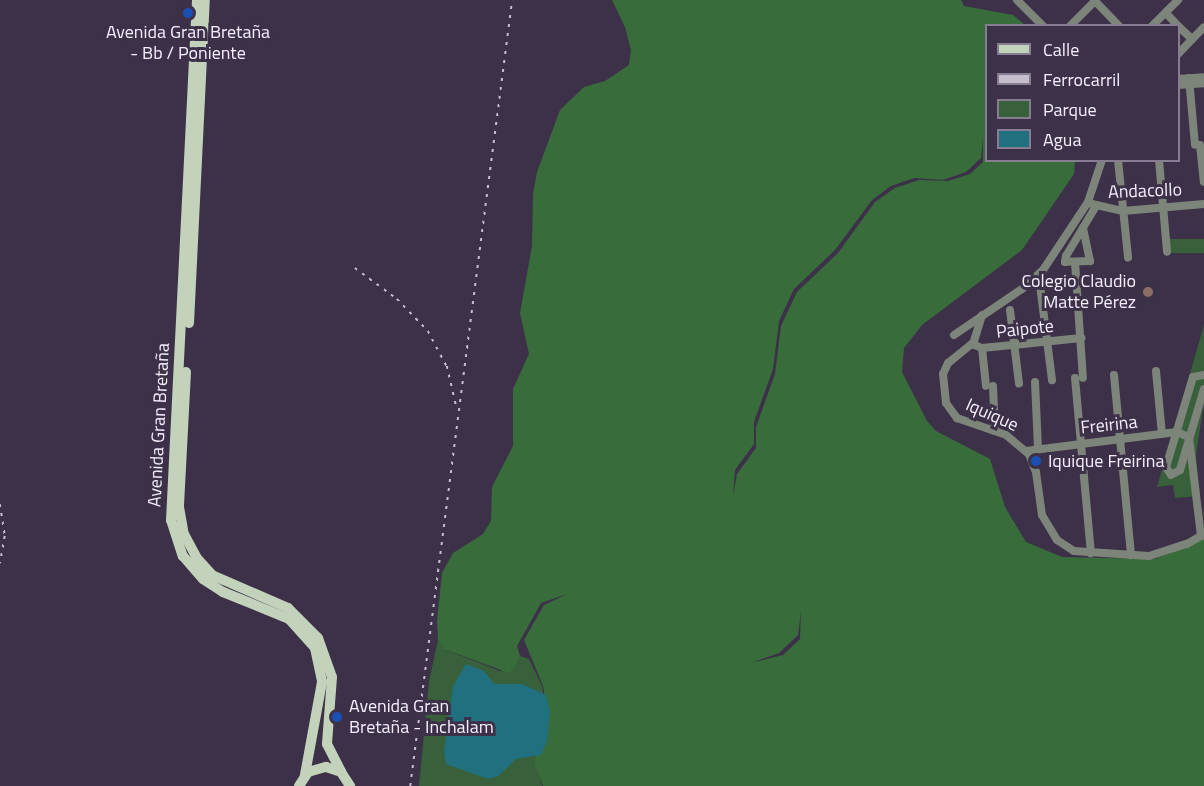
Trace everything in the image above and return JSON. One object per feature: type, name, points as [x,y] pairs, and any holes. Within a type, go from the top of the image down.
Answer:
[{"type":"main road","name":"Avenida Gran Bretaña","points":[[197,0],[171,520],[183,556],[203,579],[230,596],[289,619],[315,648],[322,682],[305,775],[299,786]]},
{"type":"main road","name":"Avenida Gran Bretaña","points":[[206,0],[180,519],[191,550],[212,575],[288,608],[318,638],[332,677],[327,744],[350,786]]},
{"type":"main road","points":[[305,775],[323,767],[341,772]]},
{"type":"street","points":[[1017,0],[1041,24]]},
{"type":"street","points":[[1072,24],[1095,1],[1117,24]]},
{"type":"street","points":[[1154,24],[1166,13],[1173,2]]},
{"type":"street","points":[[1166,13],[1176,24]]},
{"type":"street","points":[[1180,53],[1204,27]]},
{"type":"street","points":[[1180,28],[1192,39]]},
{"type":"street","points":[[1180,85],[1204,77]]},
{"type":"street","points":[[1180,79],[1204,83]]},
{"type":"street","points":[[1189,81],[1204,182]]},
{"type":"street","points":[[954,335],[1011,297],[1043,270],[1088,202],[1101,162]]},
{"type":"street","points":[[1118,162],[1128,257]]},
{"type":"street","points":[[1159,162],[1167,252]]},
{"type":"street","name":"Andacollo","points":[[1088,202],[1096,207],[1123,210],[1204,204]]},
{"type":"street","points":[[1083,228],[1090,261],[1065,260],[1083,228],[1096,207]]},
{"type":"street","points":[[1075,261],[1082,338],[1079,378],[1081,442],[1091,553]]},
{"type":"street","points":[[1040,285],[1052,381]]},
{"type":"street","points":[[1010,310],[1019,383]]},
{"type":"street","points":[[972,344],[982,315]]},
{"type":"street","name":"Paipote","points":[[972,344],[982,348],[1082,338]]},
{"type":"street","name":"Iquique","points":[[972,344],[948,363],[943,374],[946,404],[963,421],[1015,440],[1026,451],[1036,472],[1046,526],[1066,546],[1091,553],[1159,554],[1203,535]]},
{"type":"street","points":[[982,348],[995,431]]},
{"type":"street","points":[[1156,371],[1162,434]]},
{"type":"street","points":[[1114,375],[1131,555]]},
{"type":"street","points":[[1204,375],[1193,377],[1166,467],[1171,474],[1180,470],[1204,389]]},
{"type":"street","points":[[1035,382],[1038,447]]},
{"type":"street","name":"Freirina","points":[[1026,451],[1038,447],[1177,432],[1191,439]]},
{"type":"street","points":[[1191,439],[1203,535]]},
{"type":"green space","points":[[612,0],[961,0],[964,6],[1013,15],[1024,24],[985,24],[985,162],[1075,162],[1074,174],[1022,250],[922,325],[904,348],[902,372],[927,421],[936,431],[990,459],[1005,507],[1026,542],[1062,557],[1155,559],[1204,539],[1204,786],[543,786],[535,764],[535,749],[547,708],[543,686],[524,640],[544,605],[567,594],[541,603],[517,646],[520,656],[516,666],[509,673],[444,649],[438,640],[437,621],[442,573],[453,553],[483,534],[491,521],[492,487],[513,446],[513,389],[529,354],[520,313],[532,246],[533,194],[537,172],[560,110],[584,87],[605,81],[629,65],[631,50],[625,27]],"holes":[[[983,138],[983,162],[970,174],[948,181],[919,180],[895,188],[875,202],[838,253],[797,292],[781,326],[775,374],[756,427],[756,448],[737,474],[733,496],[735,470],[754,444],[754,422],[773,369],[779,321],[794,289],[835,250],[872,200],[891,186],[914,178],[943,180],[966,172],[981,158]],[[801,611],[800,639],[783,655],[751,663],[779,653],[798,635]]]},
{"type":"green space","points":[[1169,239],[1204,239],[1204,253],[1169,253]]},
{"type":"green space","points":[[1204,325],[1204,401],[1196,456],[1200,496],[1175,498],[1173,485],[1157,487]]},
{"type":"green space","points":[[438,640],[444,649],[500,671],[516,666],[520,656],[529,659],[542,686],[546,708],[533,749],[542,786],[419,786],[429,681]]},
{"type":"water","points":[[466,664],[484,671],[494,684],[522,684],[546,695],[550,712],[547,742],[541,755],[516,759],[498,776],[488,779],[446,764],[444,752],[453,686]]},
{"type":"railway","points":[[410,786],[512,0]]},
{"type":"railway","points":[[355,268],[397,299],[428,331],[447,366],[456,405]]},
{"type":"railway","points":[[0,504],[5,536],[0,564]]},
{"type":"place","name":"Avenida Gran Bretaña - Bb / Poniente","points":[[188,13]]},
{"type":"place","name":"Colegio Claudio Matte Pérez","points":[[1148,292]]},
{"type":"place","name":"Iquique Freirina","points":[[1036,461]]},
{"type":"place","name":"Avenida Gran Bretaña - Inchalam","points":[[337,717]]}]
